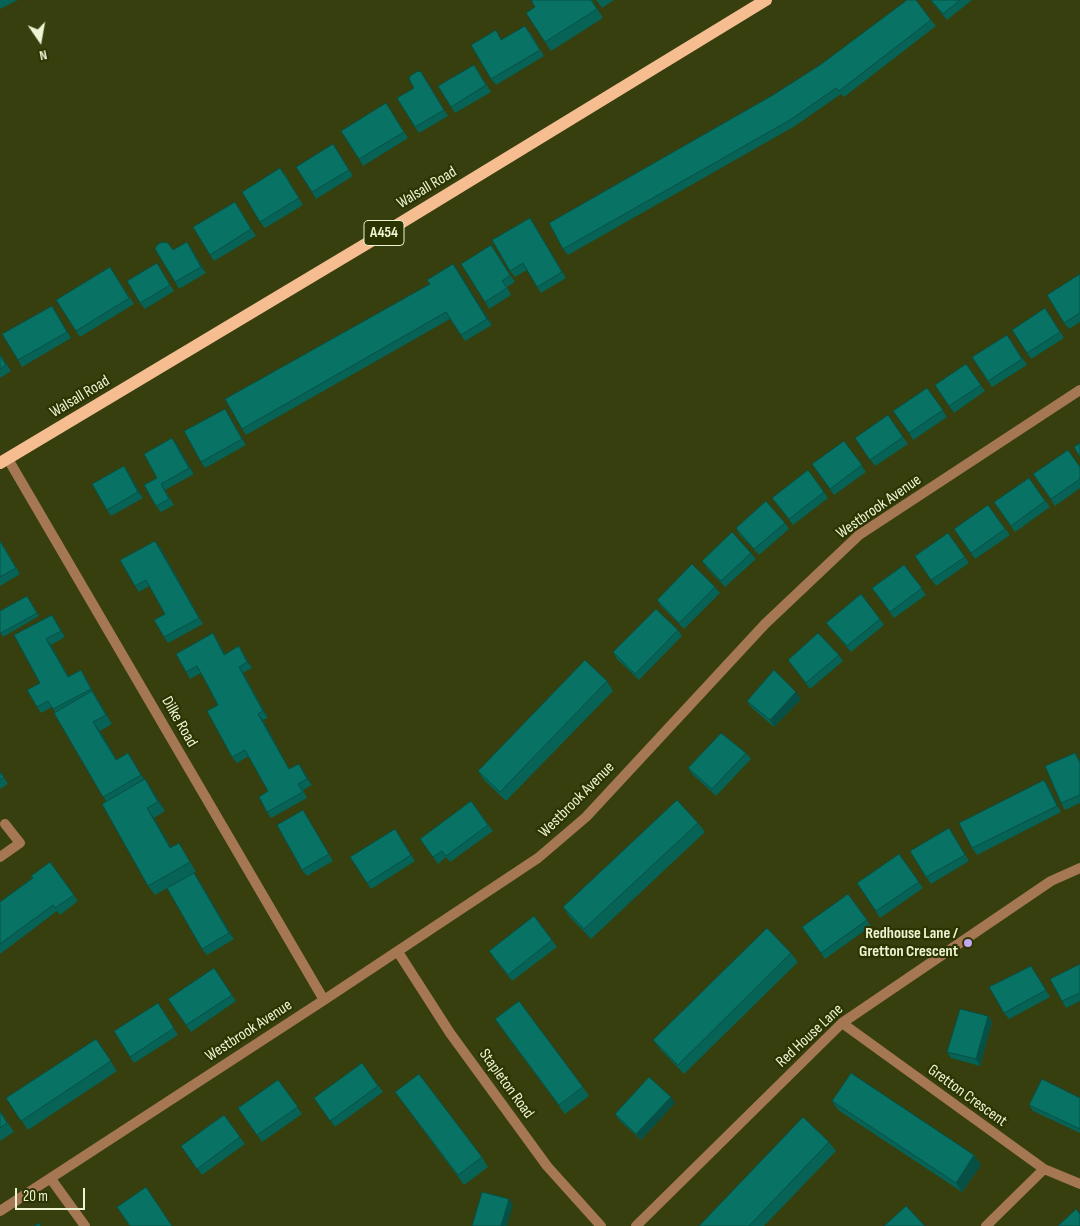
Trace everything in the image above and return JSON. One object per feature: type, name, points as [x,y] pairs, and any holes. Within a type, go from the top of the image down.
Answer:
[{"type":"main road","name":"Walsall Road","points":[[4,461],[376,238],[766,0]]},
{"type":"street","name":"Westbrook Avenue","points":[[0,1211],[398,952],[538,858],[586,816],[765,624],[859,535],[1080,390]]},
{"type":"street","name":"Dilke Road","points":[[4,461],[324,1000]]},
{"type":"street","points":[[0,857],[20,843],[5,824]]},
{"type":"street","name":"Red House Lane","points":[[636,1226],[842,1023],[1051,881],[1080,868]]},
{"type":"street","name":"Stapleton Road","points":[[398,952],[450,1033],[547,1166],[601,1226]]},
{"type":"street","name":"Gretton Crescent","points":[[842,1023],[1044,1169],[1080,1184]]},
{"type":"street","points":[[986,1226],[1044,1169]]},
{"type":"street","points":[[51,1179],[85,1226]]},
{"type":"building","points":[[531,0],[591,0],[597,9],[545,42],[526,13],[535,7]]},
{"type":"building","points":[[907,0],[916,0],[931,20],[839,91],[836,88],[790,120],[563,249],[549,223],[773,95],[820,65]]},
{"type":"building","points":[[931,0],[960,0],[943,14]]},
{"type":"building","points":[[525,26],[540,50],[491,79],[471,45],[496,30],[501,40]]},
{"type":"building","points":[[474,65],[486,85],[451,107],[438,86]]},
{"type":"building","points":[[418,71],[421,72],[444,110],[415,127],[397,98],[414,88],[409,79],[410,76]]},
{"type":"building","points":[[386,103],[404,132],[359,159],[341,131]]},
{"type":"building","points":[[333,144],[349,170],[312,192],[296,167]]},
{"type":"building","points":[[280,168],[299,198],[260,222],[242,192]]},
{"type":"building","points":[[235,202],[251,229],[210,255],[193,227]]},
{"type":"building","points":[[530,218],[562,272],[537,287],[523,263],[510,271],[492,240]]},
{"type":"building","points":[[162,242],[168,243],[173,250],[187,242],[201,267],[175,282],[155,249]]},
{"type":"building","points":[[491,245],[510,275],[502,281],[507,288],[485,302],[461,264]]},
{"type":"building","points":[[157,263],[170,285],[140,303],[127,281]]},
{"type":"building","points":[[453,264],[487,319],[461,335],[446,312],[242,429],[225,399],[430,284],[427,280]]},
{"type":"building","points":[[110,267],[129,298],[76,331],[56,300]]},
{"type":"building","points":[[1080,274],[1080,313],[1064,323],[1047,295]]},
{"type":"building","points":[[52,306],[67,332],[18,360],[2,334]]},
{"type":"building","points":[[1045,308],[1060,332],[1027,353],[1012,330]]},
{"type":"building","points":[[1007,335],[1022,359],[988,381],[972,357]]},
{"type":"building","points":[[0,355],[6,365],[0,369]]},
{"type":"building","points":[[966,364],[981,385],[949,406],[935,385]]},
{"type":"building","points":[[927,388],[943,410],[909,433],[893,411]]},
{"type":"building","points":[[225,409],[242,439],[201,462],[184,431]]},
{"type":"building","points":[[888,415],[903,437],[870,460],[855,438]]},
{"type":"building","points":[[172,438],[189,468],[161,484],[169,499],[156,506],[144,485],[157,478],[144,454]]},
{"type":"building","points":[[844,441],[862,465],[830,489],[812,464]]},
{"type":"building","points":[[1080,443],[1080,457],[1074,447]]},
{"type":"building","points":[[1068,450],[1080,467],[1080,479],[1051,499],[1033,474]]},
{"type":"building","points":[[124,466],[138,492],[107,510],[92,484]]},
{"type":"building","points":[[808,470],[824,492],[789,519],[772,498]]},
{"type":"building","points":[[1029,478],[1045,501],[1011,526],[994,502]]},
{"type":"building","points":[[766,501],[785,523],[754,549],[736,528]]},
{"type":"building","points":[[988,505],[1005,529],[971,553],[954,529]]},
{"type":"building","points":[[732,532],[751,553],[721,581],[702,561]]},
{"type":"building","points":[[948,533],[965,557],[931,580],[915,556]]},
{"type":"building","points":[[0,541],[16,568],[0,577]]},
{"type":"building","points":[[155,541],[199,618],[164,637],[154,620],[165,614],[146,580],[135,586],[120,560]]},
{"type":"building","points":[[692,564],[715,587],[679,623],[657,600]]},
{"type":"building","points":[[904,565],[922,588],[890,612],[872,588]]},
{"type":"building","points":[[861,594],[880,619],[847,646],[826,623]]},
{"type":"building","points":[[27,596],[37,613],[1,633],[0,611]]},
{"type":"building","points":[[656,609],[678,630],[635,674],[613,652]]},
{"type":"building","points":[[52,615],[61,631],[46,639],[68,677],[81,670],[91,689],[53,709],[48,701],[37,707],[27,690],[40,683],[14,635]]},
{"type":"building","points":[[213,633],[224,655],[239,646],[247,662],[239,667],[263,711],[258,714],[289,769],[299,764],[307,779],[298,784],[303,792],[267,812],[259,797],[268,791],[245,750],[232,757],[207,711],[218,705],[197,666],[186,672],[176,654]]},
{"type":"building","points":[[818,633],[839,655],[806,683],[788,660]]},
{"type":"building","points":[[585,660],[607,681],[500,792],[478,771]]},
{"type":"building","points":[[774,670],[796,692],[770,720],[747,701]]},
{"type":"building","points":[[92,691],[106,715],[93,722],[116,760],[128,753],[141,775],[103,797],[54,713]]},
{"type":"building","points":[[721,733],[746,753],[712,789],[688,768]]},
{"type":"building","points":[[1075,753],[1080,763],[1080,795],[1061,803],[1045,766]]},
{"type":"building","points":[[0,772],[4,777],[0,780]]},
{"type":"building","points":[[145,779],[158,802],[147,808],[170,848],[179,843],[190,862],[148,886],[102,804]]},
{"type":"building","points":[[1044,780],[1057,806],[972,848],[959,823]]},
{"type":"building","points":[[677,800],[698,823],[584,929],[563,907]]},
{"type":"building","points":[[471,801],[488,825],[446,856],[442,851],[433,857],[420,839]]},
{"type":"building","points":[[303,810],[329,854],[302,870],[277,825]]},
{"type":"building","points":[[949,828],[965,855],[926,877],[910,851]]},
{"type":"building","points":[[395,829],[411,855],[367,883],[350,857]]},
{"type":"building","points":[[899,854],[919,882],[876,911],[857,883]]},
{"type":"building","points":[[50,862],[74,895],[55,908],[53,905],[0,944],[0,902],[33,878],[31,876]]},
{"type":"building","points":[[194,873],[229,933],[202,949],[167,888]]},
{"type":"building","points":[[848,894],[867,920],[821,953],[802,927]]},
{"type":"building","points":[[534,916],[552,940],[508,975],[489,951]]},
{"type":"building","points":[[767,928],[791,953],[678,1065],[653,1040]]},
{"type":"building","points":[[1080,964],[1080,993],[1062,1001],[1050,979]]},
{"type":"building","points":[[1031,966],[1046,990],[1004,1013],[989,987]]},
{"type":"building","points":[[214,968],[232,995],[186,1025],[168,999]]},
{"type":"building","points":[[519,1001],[583,1087],[559,1105],[495,1019]]},
{"type":"building","points":[[158,1003],[174,1028],[130,1057],[114,1031]]},
{"type":"building","points":[[960,1009],[988,1016],[976,1059],[947,1052]]},
{"type":"building","points":[[96,1039],[111,1061],[21,1121],[6,1098]]},
{"type":"building","points":[[362,1063],[378,1086],[330,1121],[314,1098]]},
{"type":"building","points":[[851,1073],[974,1155],[956,1183],[832,1101]]},
{"type":"building","points":[[419,1074],[482,1157],[458,1175],[395,1092]]},
{"type":"building","points":[[649,1077],[671,1097],[636,1134],[615,1114]]},
{"type":"building","points":[[1042,1079],[1080,1098],[1080,1129],[1029,1105]]},
{"type":"building","points":[[278,1080],[298,1107],[257,1135],[238,1108]]},
{"type":"building","points":[[0,1111],[7,1123],[0,1128]]},
{"type":"building","points":[[224,1115],[240,1137],[197,1169],[181,1146]]},
{"type":"building","points":[[803,1117],[829,1142],[749,1226],[699,1226]]},
{"type":"building","points":[[146,1187],[172,1226],[130,1226],[117,1207]]},
{"type":"building","points":[[482,1192],[509,1199],[501,1226],[472,1226]]},
{"type":"building","points":[[906,1206],[925,1226],[884,1226]]},
{"type":"building","points":[[1076,1209],[1080,1214],[1080,1226],[1058,1226]]},
{"type":"place","name":"Redhouse Lane / Gretton Crescent","points":[[968,943]]}]
